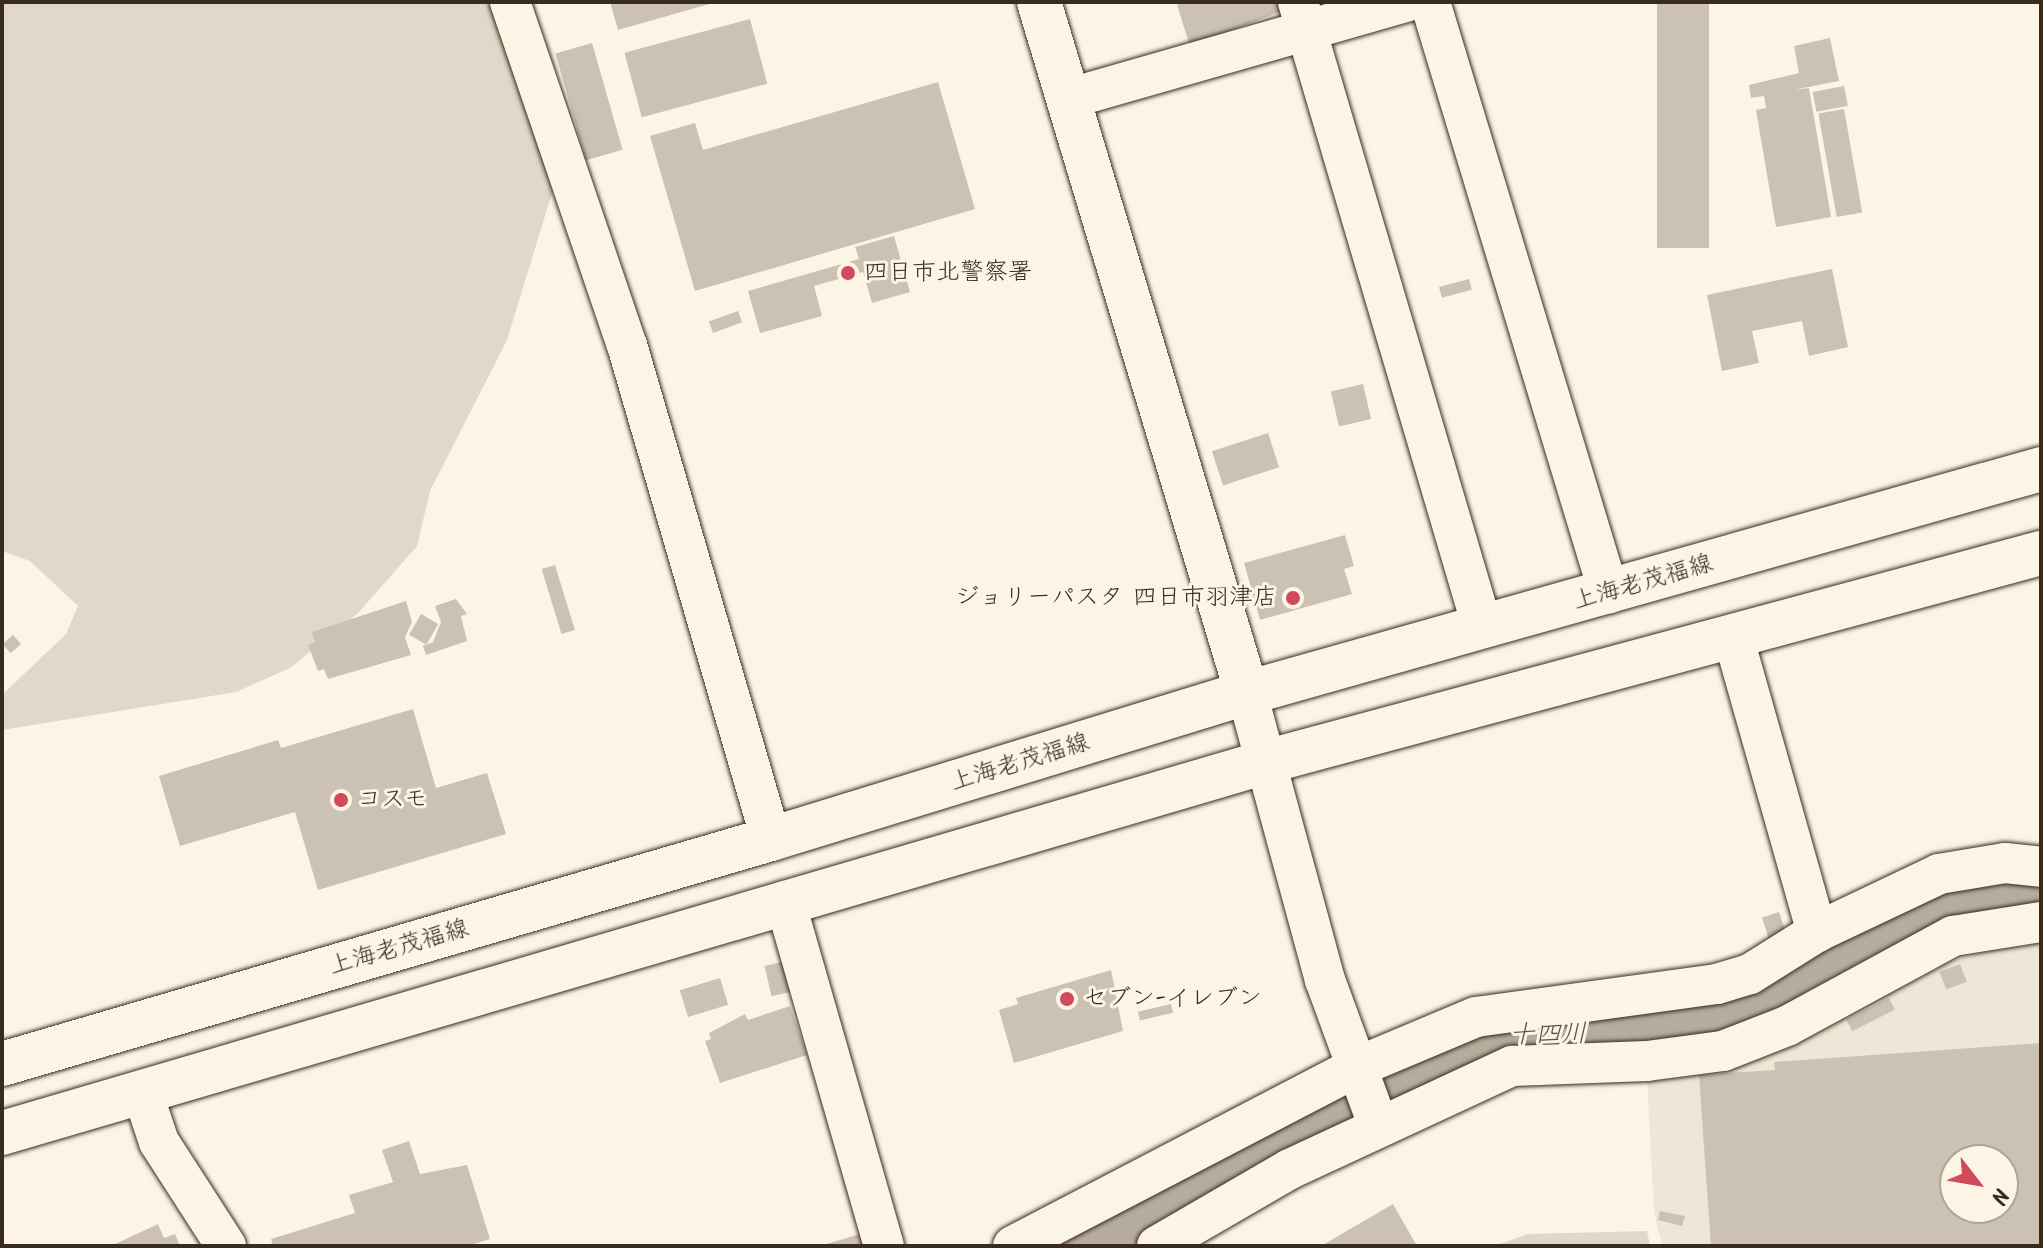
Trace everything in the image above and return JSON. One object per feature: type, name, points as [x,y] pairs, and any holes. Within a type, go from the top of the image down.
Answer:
[{"type":"main road","points":[[1039,2],[1247,693]]},
{"type":"main road","name":"上海老茂福線","points":[[2,1064],[771,839],[1247,693],[2041,469]]},
{"type":"main road","points":[[2,1133],[1269,761],[2041,553]]},
{"type":"street","points":[[510,2],[627,345],[771,839]]},
{"type":"street","points":[[1067,99],[1302,16],[1405,2]]},
{"type":"street","points":[[1430,2],[1609,593]]},
{"type":"street","points":[[1302,16],[1482,626]]},
{"type":"street","points":[[1733,636],[1817,932]]},
{"type":"street","points":[[1247,693],[1269,761],[1325,980],[1377,1124]]},
{"type":"street","points":[[1013,1246],[1358,1071],[1499,1011],[1683,992],[1728,981],[1750,974],[1817,932],[1939,874],[2005,863],[2041,867]]},
{"type":"street","points":[[785,901],[884,1246]]},
{"type":"street","points":[[1157,1246],[1290,1169],[1377,1124],[1512,1066],[1761,1039],[1953,936],[2041,922]]},
{"type":"street","points":[[1685,999],[1689,1048]]},
{"type":"street","points":[[142,1091],[159,1142],[226,1246]]},
{"type":"shaded area","points":[[2,2],[489,2],[556,180],[507,340],[430,491],[417,546],[359,612],[290,668],[236,692],[2,730],[2,695],[66,634],[78,606],[30,561],[2,551]]},
{"type":"shaded area","points":[[2018,943],[2041,944],[2041,1246],[1662,1246],[1654,1212],[1647,1078],[1705,1072],[1779,1052],[1952,961]]},
{"type":"shaded area","points":[[1647,1231],[1650,1246],[1494,1246],[1528,1234]]},
{"type":"building","points":[[610,2],[713,2],[713,3],[618,30]]},
{"type":"building","points":[[1186,2],[1279,2],[1282,11],[1190,46],[1177,5]]},
{"type":"building","points":[[1657,2],[1709,2],[1709,248],[1657,248]]},
{"type":"building","points":[[750,19],[767,84],[642,117],[624,53]]},
{"type":"building","points":[[1830,38],[1839,81],[1793,90],[1809,88],[1831,217],[1776,227],[1756,110],[1766,108],[1764,96],[1751,98],[1749,85],[1799,73],[1794,46]]},
{"type":"building","points":[[592,43],[623,150],[586,160],[555,53]]},
{"type":"building","points":[[938,82],[975,209],[695,291],[650,136],[695,123],[703,150]]},
{"type":"building","points":[[1844,86],[1848,106],[1816,112],[1813,92]]},
{"type":"building","points":[[1844,109],[1862,212],[1837,217],[1818,114]]},
{"type":"building","points":[[894,236],[910,292],[872,303],[863,272],[814,286],[822,316],[760,333],[748,291],[859,259],[855,247]]},
{"type":"building","points":[[1832,269],[1848,347],[1809,356],[1802,321],[1752,331],[1759,363],[1722,371],[1707,295]]},
{"type":"building","points":[[1469,279],[1472,290],[1442,298],[1439,287]]},
{"type":"building","points":[[738,311],[742,322],[713,333],[709,322]]},
{"type":"building","points":[[1363,384],[1371,419],[1339,427],[1331,391]]},
{"type":"building","points":[[1268,433],[1279,467],[1223,485],[1212,451]]},
{"type":"building","points":[[1345,535],[1354,566],[1344,569],[1352,594],[1260,620],[1244,563]]},
{"type":"building","points":[[555,565],[575,630],[561,634],[542,569]]},
{"type":"building","points":[[456,599],[467,614],[461,616],[467,641],[426,655],[423,646],[433,642],[441,622],[435,606]]},
{"type":"building","points":[[406,601],[412,622],[405,637],[411,655],[328,679],[324,669],[318,671],[308,645],[315,642],[312,632]]},
{"type":"building","points":[[421,614],[438,624],[426,645],[409,635]]},
{"type":"building","points":[[13,635],[21,644],[11,653],[3,644]]},
{"type":"building","points":[[413,709],[436,788],[487,773],[506,834],[318,890],[295,812],[180,846],[159,776],[278,740],[281,748]]},
{"type":"building","points":[[1779,912],[1786,934],[1769,939],[1762,918]]},
{"type":"building","points":[[786,961],[793,991],[772,996],[765,966]]},
{"type":"building","points":[[1960,964],[1967,982],[1946,990],[1939,972]]},
{"type":"building","points":[[1111,970],[1123,1031],[1014,1063],[999,1010],[1018,1004],[1016,998]]},
{"type":"building","points":[[720,978],[728,1005],[688,1017],[680,990]]},
{"type":"building","points":[[1889,998],[1895,1010],[1852,1031],[1846,1020]]},
{"type":"building","points":[[1171,1004],[1173,1013],[1140,1020],[1138,1012]]},
{"type":"building","points":[[790,1006],[807,1055],[720,1083],[705,1041],[711,1039],[709,1033],[745,1014],[748,1020]]},
{"type":"building","points":[[2041,1043],[2041,1246],[1711,1246],[1699,1075],[1775,1070],[1774,1062]]},
{"type":"building","points":[[409,1141],[420,1174],[467,1165],[490,1239],[468,1246],[273,1246],[271,1239],[355,1213],[349,1195],[393,1182],[382,1150]]},
{"type":"building","points":[[1393,1204],[1417,1246],[1321,1246]]},
{"type":"building","points":[[1660,1211],[1685,1216],[1682,1226],[1658,1220]]},
{"type":"building","points":[[158,1224],[164,1238],[175,1234],[180,1246],[111,1246]]},
{"type":"building","points":[[860,1234],[864,1246],[823,1246],[823,1245]]},
{"type":"waterway","name":"十四川","points":[[1075,1246],[1154,1209],[1344,1104],[1474,1044],[1503,1034],[1588,1037],[1724,1017],[1936,907],[1996,895],[2041,893]]},
{"type":"place","name":"四日市北警察署","points":[[848,273]]},
{"type":"place","name":"ジョリーパスタ 四日市羽津店","points":[[1293,598]]},
{"type":"place","name":"コスモ","points":[[341,800]]},
{"type":"place","name":"セブン-イレブン","points":[[1067,999]]}]
